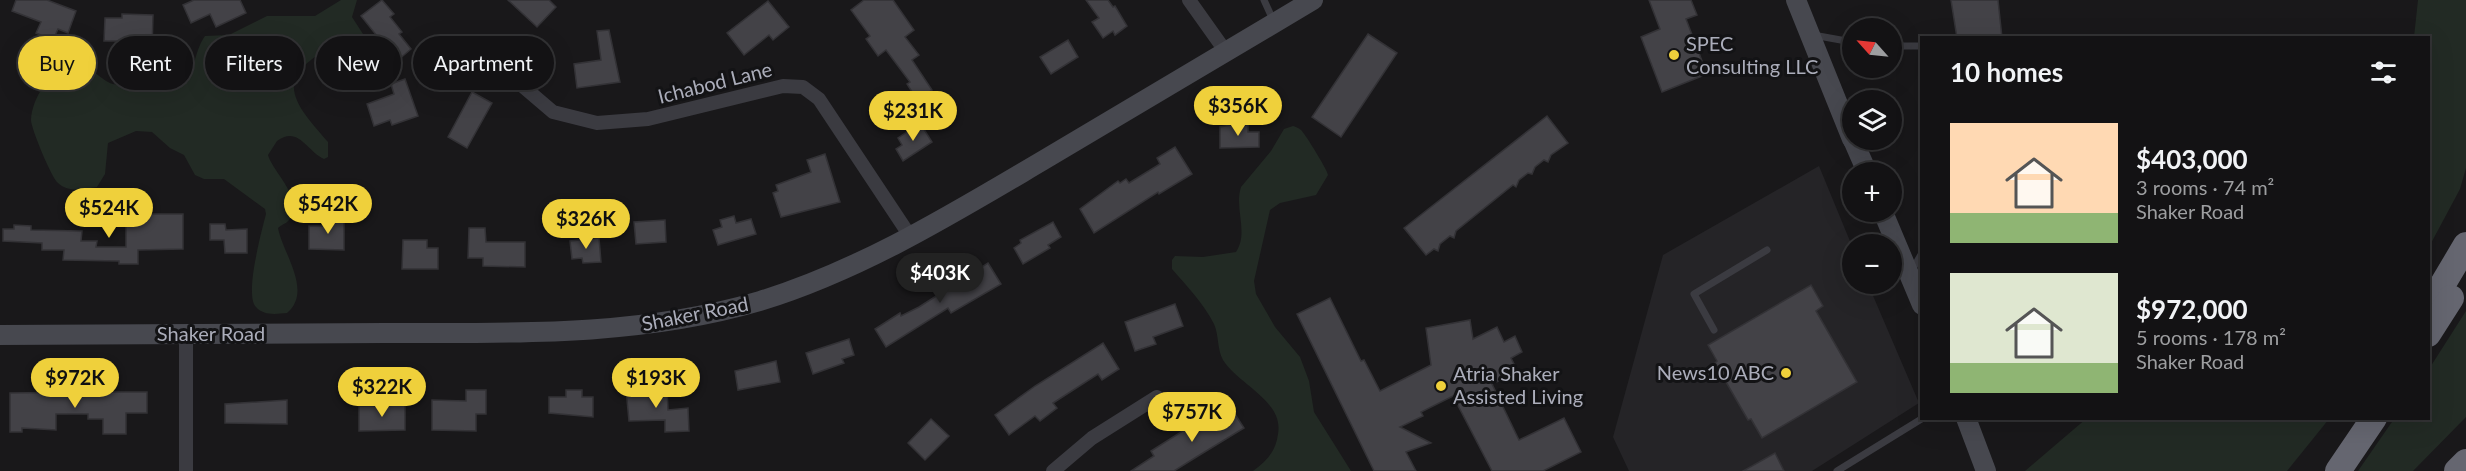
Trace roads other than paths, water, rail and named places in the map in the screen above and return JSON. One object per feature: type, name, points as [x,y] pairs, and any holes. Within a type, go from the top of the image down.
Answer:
[{"type":"highway","points":[[2430,306],[2466,244]]},
{"type":"highway","points":[[2430,331],[2466,275]]},
{"type":"highway","points":[[2338,471],[2373,420]]},
{"type":"highway","points":[[2457,471],[2466,462]]},
{"type":"main road","name":"Shaker Road","points":[[0,335],[540,332],[662,323],[760,300],[862,261],[910,236],[1313,0]]},
{"type":"main road","points":[[1796,0],[1842,112]]},
{"type":"main road","points":[[1887,222],[1920,299]]},
{"type":"main road","points":[[1967,420],[1986,471]]},
{"type":"street","points":[[1189,0],[1226,52]]},
{"type":"street","name":"Ichabod Lane","points":[[527,90],[553,112],[597,123],[639,121],[783,86],[803,87],[819,99],[910,236]]},
{"type":"street","points":[[186,334],[186,471]]},
{"type":"street","points":[[1053,471],[1092,438],[1157,397]]},
{"type":"lane","points":[[1264,0],[1275,23]]},
{"type":"lane","points":[[1810,35],[1842,40]]},
{"type":"lane","points":[[1902,46],[1920,46]]},
{"type":"lane","points":[[1714,330],[1694,294],[1767,250]]},
{"type":"lane","points":[[1910,274],[1920,256]]},
{"type":"lane","points":[[1837,471],[1920,420]]},
{"type":"place","name":"SPEC Consulting LLC","points":[[1674,55]]},
{"type":"place","name":"News10 ABC","points":[[1786,373]]},
{"type":"place","name":"Atria Shaker Assisted Living","points":[[1441,386]]}]
